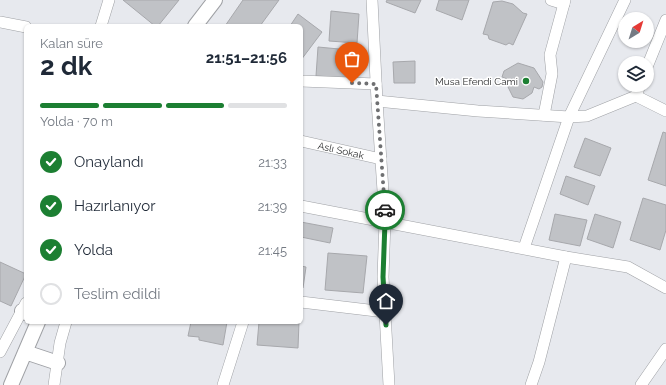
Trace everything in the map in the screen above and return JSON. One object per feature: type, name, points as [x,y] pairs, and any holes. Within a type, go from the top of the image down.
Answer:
[{"type":"main road","points":[[197,24],[215,0]]},
{"type":"main road","points":[[11,385],[37,324]]},
{"type":"main road","points":[[25,352],[58,363]]},
{"type":"street","points":[[102,24],[109,0]]},
{"type":"street","points":[[372,0],[385,222],[383,277],[389,385]]},
{"type":"street","points":[[544,115],[552,74],[550,55],[564,2],[551,0]]},
{"type":"street","points":[[524,248],[569,117],[625,0]]},
{"type":"street","points":[[651,56],[666,20]]},
{"type":"street","points":[[0,22],[24,27]]},
{"type":"street","points":[[303,81],[376,84]]},
{"type":"street","points":[[377,101],[478,111],[569,117],[587,116],[636,96],[637,92]]},
{"type":"street","points":[[636,96],[666,111]]},
{"type":"street","name":"Aslı Sokak","points":[[303,141],[381,159]]},
{"type":"street","points":[[303,206],[566,257],[628,267],[666,288]]},
{"type":"street","points":[[531,385],[539,362],[566,257]]},
{"type":"street","points":[[303,302],[385,312]]},
{"type":"street","points":[[0,352],[24,311]]},
{"type":"street","points":[[54,385],[60,342],[65,324]]},
{"type":"street","points":[[223,385],[242,324]]},
{"type":"street","points":[[641,385],[666,349]]},
{"type":"building","points":[[123,0],[179,0],[160,24],[153,24]]},
{"type":"building","points":[[243,0],[279,0],[261,24],[226,24]]},
{"type":"building","points":[[387,0],[421,0],[415,13],[386,2]]},
{"type":"building","points":[[439,0],[469,0],[462,20],[436,10]]},
{"type":"building","points":[[502,1],[513,4],[523,13],[527,14],[513,45],[509,43],[506,45],[489,39],[488,35],[483,34],[493,2]]},
{"type":"building","points":[[331,11],[359,14],[357,43],[329,41]]},
{"type":"building","points":[[298,14],[322,32],[303,57],[303,24],[291,24]]},
{"type":"building","points":[[318,47],[360,51],[357,79],[316,76]]},
{"type":"building","points":[[415,61],[415,83],[394,83],[393,62]]},
{"type":"building","name":"Musa Efendi Cami","points":[[518,63],[534,68],[543,82],[542,87],[539,89],[534,87],[532,93],[523,99],[513,97],[508,87],[510,80],[502,77],[504,71]]},
{"type":"building","points":[[663,132],[666,133],[666,186],[648,180]]},
{"type":"building","points":[[585,138],[611,148],[600,176],[574,167]]},
{"type":"building","points":[[566,176],[595,186],[588,205],[560,194]]},
{"type":"building","points":[[643,198],[666,205],[666,230],[660,250],[630,240]]},
{"type":"building","points":[[555,214],[587,220],[580,246],[549,240]]},
{"type":"building","points":[[595,214],[621,222],[613,248],[587,239]]},
{"type":"building","points":[[303,222],[333,228],[330,243],[303,237]]},
{"type":"building","points":[[328,253],[367,256],[363,293],[325,290]]},
{"type":"building","points":[[0,262],[24,273],[24,278],[11,306],[0,301]]},
{"type":"building","points":[[303,266],[306,267],[303,288]]},
{"type":"building","points":[[191,324],[227,324],[223,345],[199,340],[199,337],[188,336]]},
{"type":"building","points":[[259,324],[299,324],[298,348],[257,345]]},
{"type":"way so far","points":[[352,83],[376,84],[385,210]]},
{"type":"place","name":"Musa Efendi Cami","points":[[526,81]]},
{"type":"route","points":[[385,210],[383,277],[386,325]]}]
